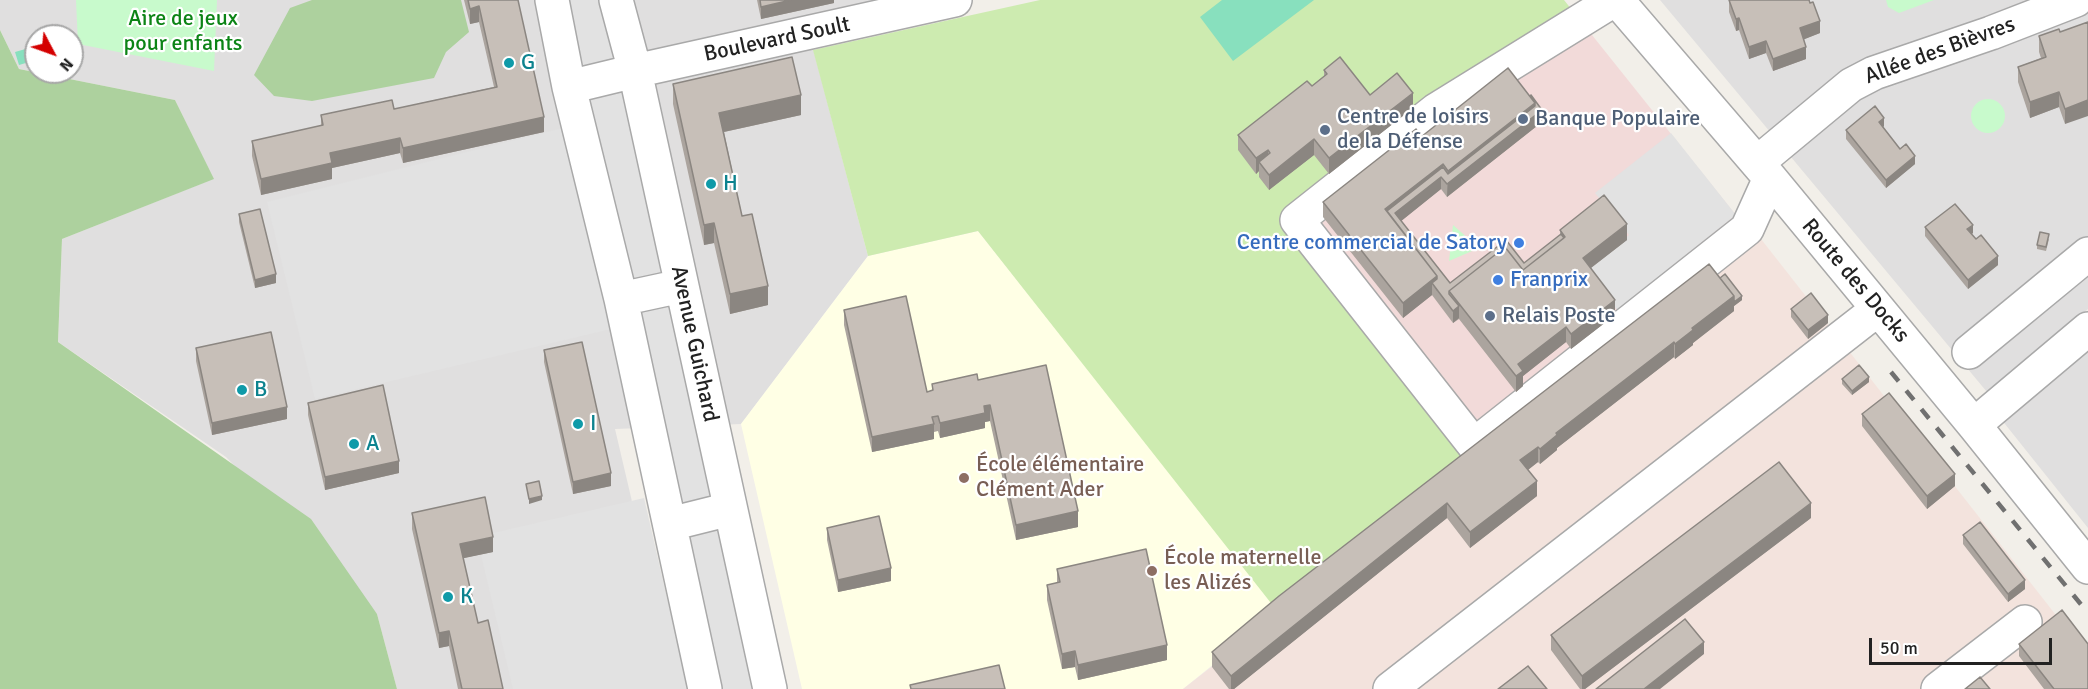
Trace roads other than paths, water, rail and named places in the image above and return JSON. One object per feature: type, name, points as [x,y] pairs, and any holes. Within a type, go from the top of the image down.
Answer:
[{"type":"street","points":[[552,0],[569,87],[621,299],[705,689]]},
{"type":"street","name":"Avenue Guichard","points":[[616,0],[635,71],[770,689]]},
{"type":"street","name":"Boulevard Soult","points":[[569,87],[955,0]]},
{"type":"street","points":[[1615,0],[1436,110],[1297,220],[1474,445],[1747,229],[1763,171]]},
{"type":"street","name":"Route des Docks","points":[[1615,0],[1763,171],[1974,425],[2088,567]]},
{"type":"street","name":"Allée des Bièvres","points":[[1763,171],[1851,85],[1874,73],[1991,33],[2076,0]]},
{"type":"street","points":[[1969,352],[2083,269]]},
{"type":"street","points":[[621,299],[681,286]]},
{"type":"street","points":[[1389,689],[1878,309]]},
{"type":"street","points":[[1974,425],[2088,329]]},
{"type":"street","points":[[670,524],[730,509]]},
{"type":"street","points":[[1938,689],[2025,622]]},
{"type":"railway","points":[[1891,372],[2088,613]]},
{"type":"place","name":"G","points":[[509,63]]},
{"type":"place","name":"Banque Populaire","points":[[1523,119]]},
{"type":"place","name":"Centre de loisirs de la Défense","points":[[1325,130]]},
{"type":"place","name":"H","points":[[711,184]]},
{"type":"place","name":"Centre commercial de Satory","points":[[1519,243]]},
{"type":"place","name":"Franprix","points":[[1498,280]]},
{"type":"place","name":"Relais Poste","points":[[1490,316]]},
{"type":"place","name":"B","points":[[242,390]]},
{"type":"place","name":"I","points":[[578,424]]},
{"type":"place","name":"A","points":[[354,444]]},
{"type":"place","name":"École élémentaire Clément Ader","points":[[964,478]]},
{"type":"place","name":"École maternelle les Alizés","points":[[1152,571]]},
{"type":"place","name":"K","points":[[448,597]]},
{"type":"park label","name":"Aire de jeux pour enfants","points":[[183,32]]}]
